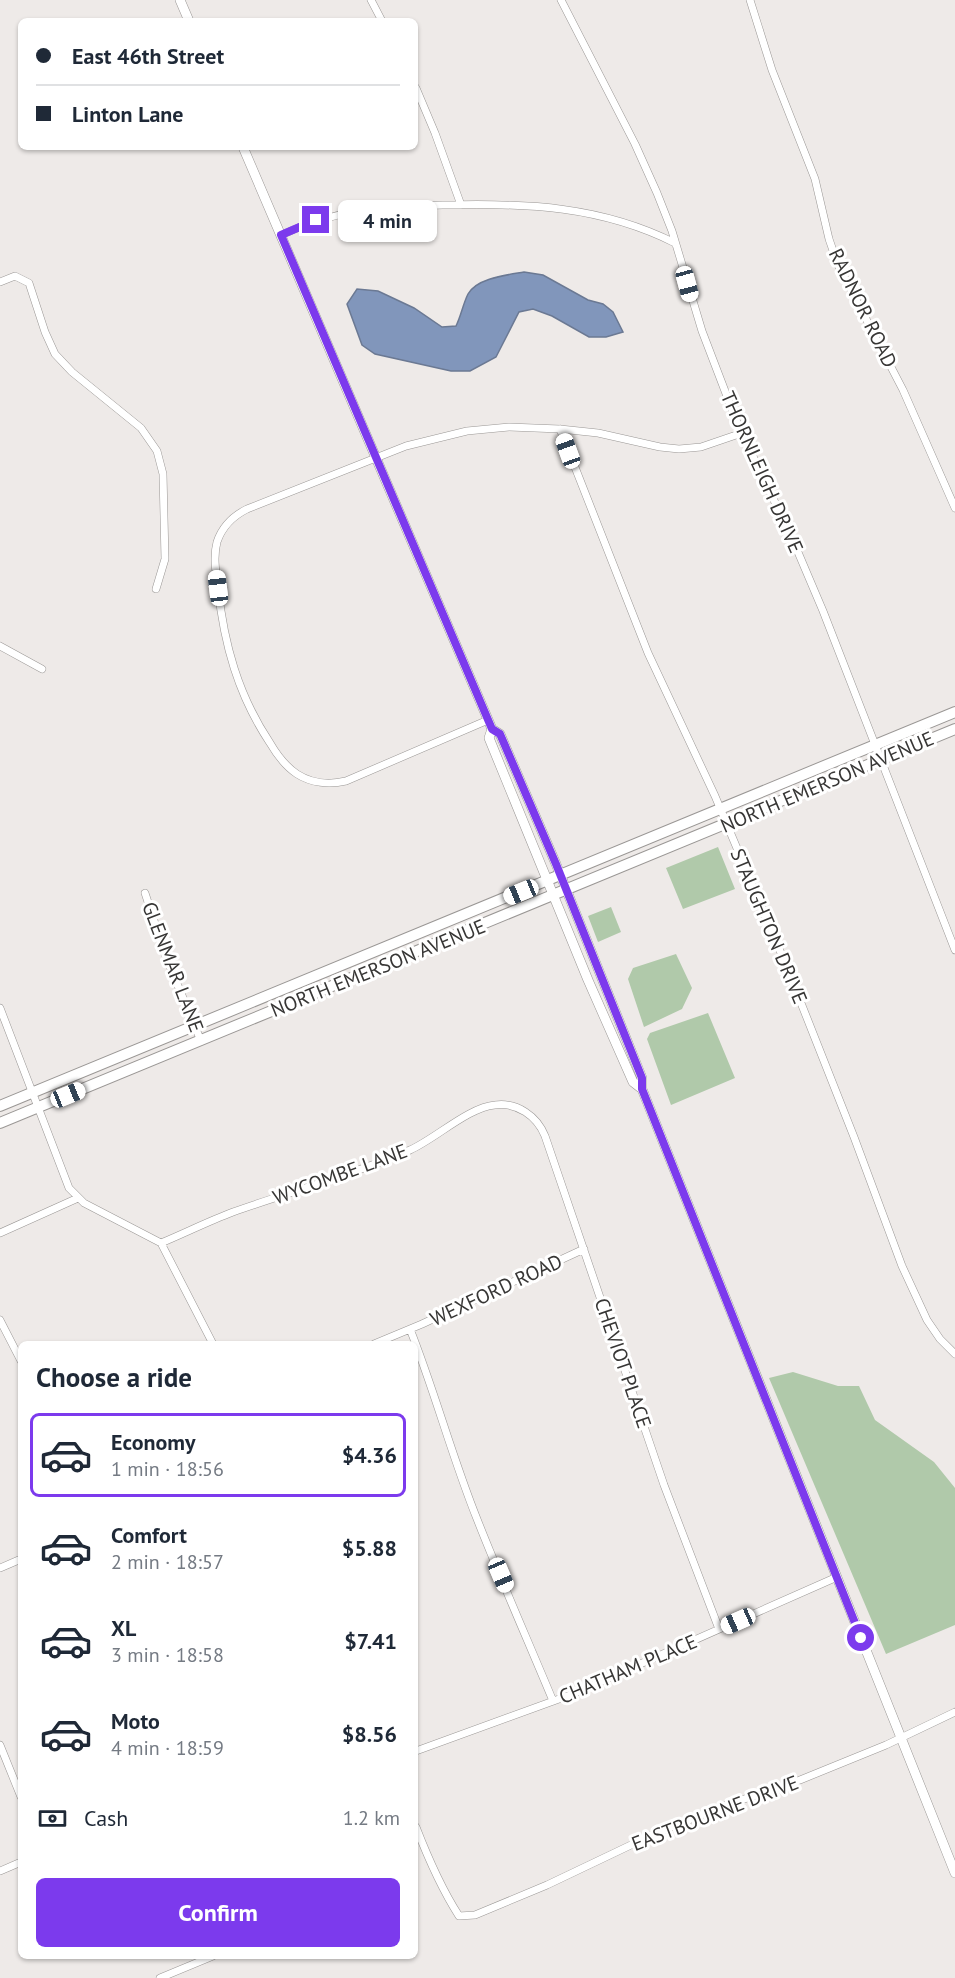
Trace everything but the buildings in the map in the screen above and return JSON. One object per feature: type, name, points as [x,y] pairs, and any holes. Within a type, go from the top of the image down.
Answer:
[{"type":"main road","points":[[180,0],[188,18]]},
{"type":"main road","points":[[244,150],[490,724],[500,734],[567,890],[642,1078],[642,1089],[955,1873]]},
{"type":"main road","name":"NORTH EMERSON AVENUE","points":[[0,1106],[955,712]]},
{"type":"main road","points":[[490,724],[489,738],[553,896],[633,1082],[642,1089]]},
{"type":"main road","name":"NORTH EMERSON AVENUE","points":[[0,1124],[955,729]]},
{"type":"street","points":[[371,0],[380,18]]},
{"type":"street","name":"THORNLEIGH DRIVE","points":[[561,0],[645,165],[666,216],[702,331],[742,434],[809,578],[882,759],[955,950]]},
{"type":"street","name":"RADNOR ROAD","points":[[750,0],[772,70],[815,179],[829,239],[838,265],[903,390],[955,508]]},
{"type":"street","points":[[418,93],[461,205]]},
{"type":"street","points":[[281,235],[316,220],[357,210],[395,206],[526,204],[576,210],[632,225],[675,243]]},
{"type":"street","points":[[0,282],[15,276],[29,283],[45,332],[55,354],[72,372],[141,428],[157,451],[163,478],[165,559],[156,589]]},
{"type":"street","points":[[490,724],[353,778],[326,783],[304,778],[286,765],[265,736],[245,698],[229,654],[221,617],[215,554],[222,532],[234,517],[247,508],[421,441],[466,431],[509,427],[560,429],[598,433],[672,449],[701,447],[742,434]]},
{"type":"street","name":"STAUGHTON DRIVE","points":[[560,429],[648,653],[720,810],[804,1010],[902,1266],[921,1310],[933,1330],[955,1354]]},
{"type":"street","points":[[0,646],[42,669]]},
{"type":"street","name":"GLENMAR LANE","points":[[145,893],[166,957],[201,1041]]},
{"type":"street","points":[[0,1008],[64,1178],[78,1198],[90,1207],[161,1243],[211,1341]]},
{"type":"street","name":"WYCOMBE LANE","points":[[161,1243],[232,1213],[366,1168],[413,1148],[487,1106],[503,1104],[515,1107]]},
{"type":"street","name":"CHEVIOT PLACE","points":[[515,1107],[532,1117],[544,1132],[664,1485],[719,1629]]},
{"type":"street","points":[[0,1233],[78,1198]]},
{"type":"street","name":"WEXFORD ROAD","points":[[381,1341],[584,1249]]},
{"type":"street","points":[[0,1320],[18,1355]]},
{"type":"street","points":[[410,1329],[415,1341]]},
{"type":"street","points":[[418,1350],[477,1520],[553,1701]]},
{"type":"street","points":[[0,1568],[18,1560]]},
{"type":"street","name":"CHATHAM PLACE","points":[[418,1750],[553,1701],[837,1577]]},
{"type":"street","name":"EASTBOURNE DRIVE","points":[[418,1832],[447,1898],[459,1916],[475,1915],[547,1885],[654,1834],[721,1807],[800,1780],[901,1738],[955,1712]]},
{"type":"street","points":[[0,1745],[18,1790]]},
{"type":"street","points":[[0,1870],[18,1863]]},
{"type":"street","points":[[160,1978],[206,1959]]},
{"type":"green space","points":[[718,847],[735,889],[683,909],[666,868]]},
{"type":"green space","points":[[611,907],[621,932],[598,942],[588,916]]},
{"type":"green space","points":[[676,954],[692,988],[682,1009],[644,1027],[628,979],[633,968]]},
{"type":"green space","points":[[708,1013],[735,1078],[671,1105],[647,1039],[650,1033]]},
{"type":"green space","points":[[793,1372],[838,1386],[859,1386],[875,1420],[934,1462],[955,1488],[955,1625],[886,1654],[769,1378]]},
{"type":"water","points":[[524,272],[543,275],[588,300],[603,304],[613,312],[623,332],[606,337],[589,337],[552,316],[533,309],[519,312],[496,357],[470,371],[451,371],[375,354],[362,345],[347,304],[357,289],[378,291],[414,308],[442,327],[456,326],[468,294],[478,284],[493,278]]},
{"type":"route","points":[[316,220],[281,235],[492,729],[500,734],[556,864],[642,1078],[642,1089],[861,1638]]}]
